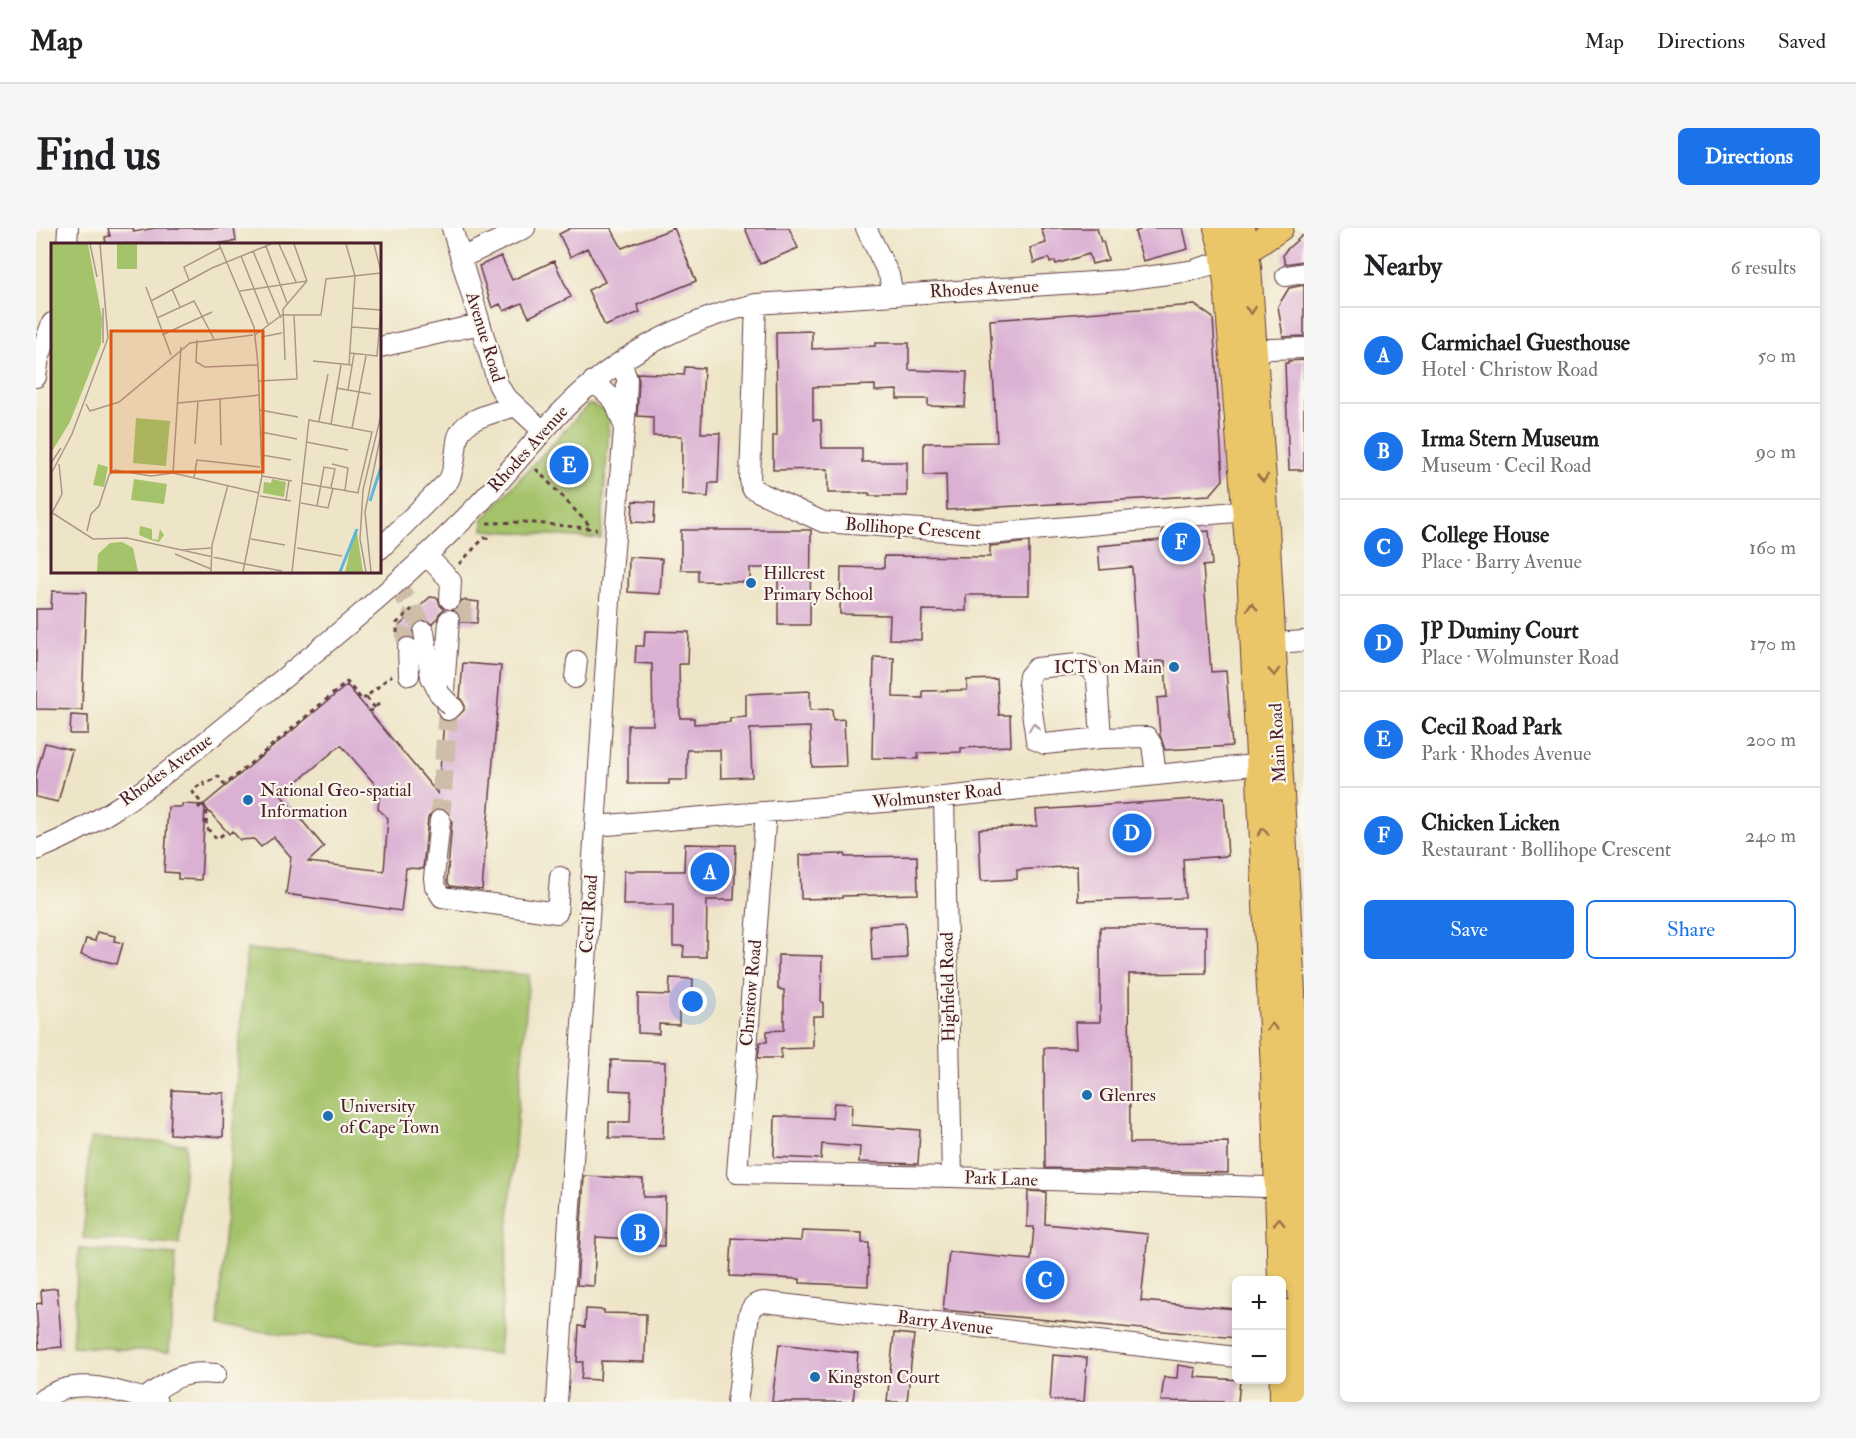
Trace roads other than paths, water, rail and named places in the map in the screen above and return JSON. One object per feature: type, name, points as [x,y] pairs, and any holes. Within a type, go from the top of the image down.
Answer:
[{"type":"main road","name":"Main Road","points":[[1217,228],[1237,247],[1269,763],[1298,992],[1291,1074],[1281,1276]]},
{"type":"main road","points":[[1237,247],[1280,228]]},
{"type":"main road","name":"Main Road","points":[[1285,888],[1291,1074],[1303,1261],[1302,1402]]},
{"type":"main road","points":[[1283,1384],[1283,1402]]},
{"type":"street","points":[[67,243],[69,228]]},
{"type":"street","name":"Avenue Road","points":[[452,228],[498,384],[504,395],[543,431]]},
{"type":"street","points":[[461,258],[525,228]]},
{"type":"street","points":[[866,228],[889,274],[894,294]]},
{"type":"street","name":"Rhodes Avenue","points":[[36,850],[83,826],[159,779],[320,648],[426,555],[471,512],[543,431],[593,381],[662,338],[727,310],[756,304],[1123,280],[1190,271],[1237,247]]},
{"type":"street","name":"Bollihope Crescent","points":[[756,304],[750,480],[752,488],[816,519],[838,524],[989,534],[1255,510]]},
{"type":"street","points":[[381,347],[480,324]]},
{"type":"street","points":[[36,377],[39,358],[51,325]]},
{"type":"street","points":[[1243,349],[1304,348]]},
{"type":"street","name":"Cecil Road","points":[[556,1402],[595,826],[588,666],[615,532],[628,383],[621,362]]},
{"type":"street","name":"Cecil Road","points":[[593,381],[614,400],[623,426]]},
{"type":"street","points":[[381,548],[449,480],[454,469],[457,438],[462,428],[515,406]]},
{"type":"street","points":[[426,555],[454,591]]},
{"type":"street","points":[[424,632],[431,677],[439,693],[452,707]]},
{"type":"street","points":[[1263,644],[1304,641]]},
{"type":"street","points":[[408,648],[409,675]]},
{"type":"street","points":[[1101,738],[1096,680],[1091,668],[1078,664],[1036,668],[1028,683],[1036,740],[1045,744],[1101,738],[1149,738],[1156,774]]},
{"type":"street","name":"Wolmunster Road","points":[[595,826],[944,797],[1269,763]]},
{"type":"street","name":"Highfield Road","points":[[944,797],[952,1177]]},
{"type":"street","name":"Christow Road","points":[[737,1173],[766,812]]},
{"type":"street","points":[[440,820],[434,878],[435,886],[442,897],[557,913],[589,915]]},
{"type":"street","points":[[557,913],[560,877]]},
{"type":"street","name":"Park Lane","points":[[737,1173],[1265,1187]]},
{"type":"street","name":"Barry Avenue","points":[[737,1402],[749,1314],[751,1307],[764,1302],[1232,1357]]},
{"type":"street","points":[[41,1393],[84,1385],[151,1400],[172,1378],[188,1373],[216,1374]]},
{"type":"tunnel","points":[[394,585],[409,602],[424,632]]},
{"type":"tunnel","points":[[461,622],[462,600]]},
{"type":"tunnel","points":[[408,648],[406,635],[414,612]]},
{"type":"tunnel","points":[[440,820],[448,710]]},
{"type":"place","name":"Cecil Road Park","points":[[569,465]]},
{"type":"place","name":"Chicken Licken","points":[[1181,542]]},
{"type":"place","name":"Hillcrest Primary School","points":[[751,583]]},
{"type":"place","name":"ICTS on Main","points":[[1174,667]]},
{"type":"place","name":"National Geo-spatial Information","points":[[248,800]]},
{"type":"place","name":"JP Duminy Court","points":[[1132,833]]},
{"type":"place","name":"Carmichael Guesthouse","points":[[710,872]]},
{"type":"place","name":"Glenres","points":[[1087,1095]]},
{"type":"place","name":"University of Cape Town","points":[[328,1116]]},
{"type":"place","name":"Irma Stern Museum","points":[[640,1233]]},
{"type":"place","name":"College House","points":[[1045,1280]]},
{"type":"place","name":"Kingston Court","points":[[815,1377]]}]
